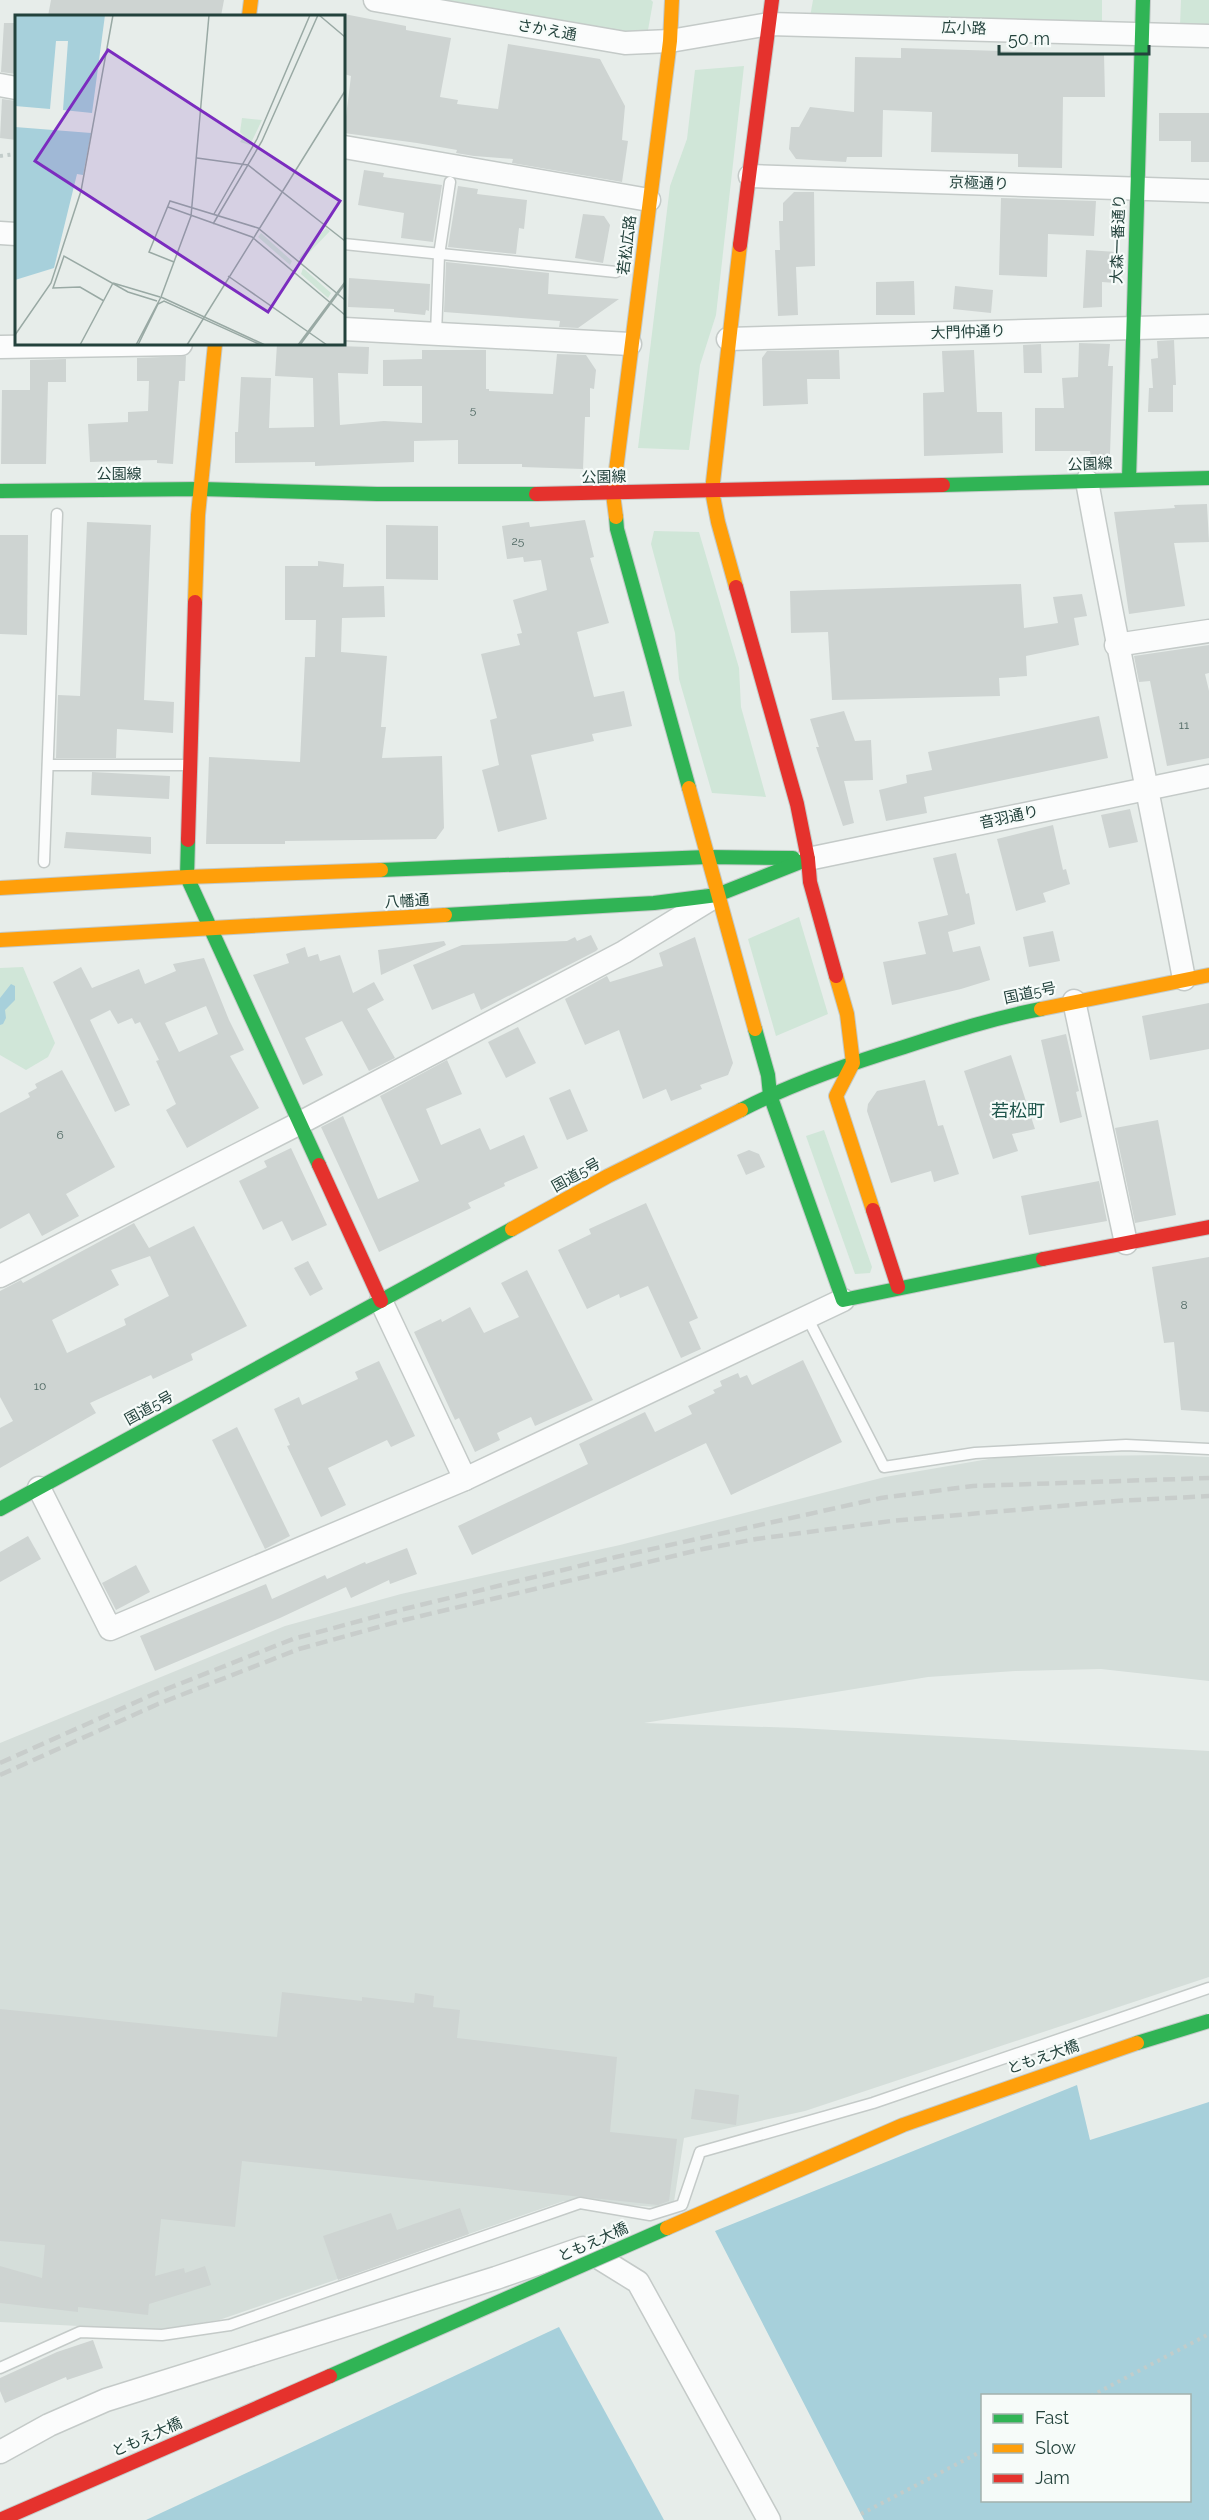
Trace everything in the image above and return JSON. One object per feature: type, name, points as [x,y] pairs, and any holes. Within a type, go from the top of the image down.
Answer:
[{"type":"main road","points":[[249,15],[251,0]]},
{"type":"main road","name":"若松広路","points":[[672,0],[670,41],[630,344],[613,494],[617,529],[768,1076],[770,1095],[843,1299]]},
{"type":"main road","points":[[772,0],[728,339],[712,491],[718,522],[797,804],[808,859],[810,882],[847,1014],[853,1063],[836,1096],[898,1287]]},
{"type":"main road","name":"大森一番通り","points":[[1129,479],[1131,329],[1143,0]]},
{"type":"main road","points":[[215,345],[201,489],[187,877],[298,1124],[381,1301]]},
{"type":"main road","name":"公園線","points":[[0,491],[201,489],[377,494],[613,494],[1209,478]]},
{"type":"main road","points":[[0,888],[187,877],[708,857],[808,859]]},
{"type":"main road","name":"八幡通","points":[[0,940],[654,903],[717,895],[808,859]]},
{"type":"main road","name":"国道5号","points":[[0,1509],[608,1176],[770,1095],[853,1063],[994,1018],[1074,1000],[1209,975]]},
{"type":"main road","points":[[843,1299],[1209,1227]]},
{"type":"main road","name":"ともえ大橋","points":[[0,2520],[903,2125],[1087,2059],[1209,2021]]},
{"type":"street","name":"さかえ通","points":[[375,0],[625,43],[670,41],[719,33]]},
{"type":"street","name":"広小路","points":[[719,33],[770,24],[1209,36]]},
{"type":"street","points":[[0,85],[15,88]]},
{"type":"street","points":[[345,147],[650,200]]},
{"type":"street","name":"京極通り","points":[[750,176],[1209,191]]},
{"type":"street","points":[[0,233],[15,234]]},
{"type":"street","name":"大門仲通り","points":[[728,339],[1209,326]]},
{"type":"street","points":[[345,328],[630,344]]},
{"type":"street","points":[[0,347],[121,345]]},
{"type":"street","points":[[1087,481],[1116,645],[1149,788],[1184,979]]},
{"type":"street","points":[[1116,645],[1209,631]]},
{"type":"street","name":"音羽通り","points":[[808,859],[1209,776]]},
{"type":"street","points":[[0,1276],[298,1124],[624,952],[717,895]]},
{"type":"street","points":[[1074,1000],[1126,1243]]},
{"type":"street","points":[[39,1488],[110,1629],[465,1479],[843,1299]]},
{"type":"street","points":[[381,1301],[465,1479]]},
{"type":"street","points":[[0,2452],[49,2425],[106,2400],[496,2278],[583,2248],[638,2282],[769,2520]]},
{"type":"lane","points":[[436,334],[439,255],[450,182]]},
{"type":"lane","points":[[345,244],[616,272]]},
{"type":"lane","points":[[44,862],[57,514]]},
{"type":"lane","points":[[48,765],[190,765]]},
{"type":"lane","points":[[807,1317],[884,1467],[975,1453],[1126,1445],[1209,1449]]},
{"type":"lane","points":[[0,2368],[80,2332],[162,2335],[230,2325],[580,2203],[650,2215],[682,2205],[700,2152],[873,2103],[1209,1988]]},
{"type":"path","points":[[0,156],[15,154]]},
{"type":"path","points":[[1095,2394],[1209,2334]]},
{"type":"path","points":[[861,2514],[981,2452]]},
{"type":"shaded area","points":[[1167,1455],[1209,1457],[1209,1681],[1101,1669],[1015,1671],[928,1677],[644,1723],[798,1728],[1209,1751],[1209,1977],[805,2111],[684,2138],[673,2208],[564,2201],[219,2320],[158,2330],[0,2322],[0,1743],[285,1626],[401,1594],[620,1545],[885,1477],[1000,1457]]},
{"type":"green space","points":[[432,0],[651,0],[653,2],[648,30],[640,36]]},
{"type":"green space","points":[[813,0],[1102,0],[1102,24],[810,17]]},
{"type":"green space","points":[[1181,0],[1209,0],[1209,26],[1180,26]]},
{"type":"green space","points":[[744,66],[716,315],[700,365],[689,450],[638,448],[670,186],[687,139],[695,70]]},
{"type":"green space","points":[[654,531],[699,532],[739,668],[741,707],[766,797],[712,793],[679,679],[675,633],[651,544]]},
{"type":"green space","points":[[799,917],[828,1014],[776,1036],[748,939]]},
{"type":"green space","points":[[23,967],[55,1043],[48,1057],[26,1070],[0,1055],[0,968]]},
{"type":"green space","points":[[824,1130],[872,1267],[870,1273],[855,1274],[806,1136]]},
{"type":"water","points":[[11,984],[15,986],[15,1000],[5,1010],[6,1018],[0,1025],[0,998]]},
{"type":"water","points":[[1077,2085],[1090,2140],[1209,2102],[1209,2520],[864,2520],[715,2231]]},
{"type":"water","points":[[559,2327],[664,2520],[146,2520]]},
{"type":"building","points":[[51,0],[224,0],[221,15],[48,15]]},
{"type":"building","points":[[344,15],[406,26],[406,30],[451,38],[440,97],[458,100],[457,104],[498,109],[508,44],[600,59],[625,106],[622,140],[628,141],[622,182],[512,163],[513,159],[474,156],[456,153],[457,150],[345,133],[351,76],[345,74]]},
{"type":"building","points":[[4,23],[15,23],[15,74],[1,72]]},
{"type":"building","points":[[901,48],[1104,54],[1105,97],[1063,97],[1062,168],[1018,167],[1018,154],[931,152],[932,112],[883,110],[882,157],[847,157],[846,162],[796,159],[789,149],[791,127],[799,127],[810,107],[854,112],[855,57],[901,58]]},
{"type":"building","points":[[2,99],[15,101],[15,140],[0,138]]},
{"type":"building","points":[[1159,113],[1209,113],[1209,162],[1191,162],[1191,141],[1159,141]]},
{"type":"building","points":[[364,170],[384,173],[383,177],[442,185],[433,242],[401,238],[404,213],[358,205]]},
{"type":"building","points":[[458,186],[478,189],[477,194],[527,200],[524,229],[519,228],[516,254],[448,247]]},
{"type":"building","points":[[794,192],[814,192],[815,266],[796,267],[798,315],[778,316],[775,250],[780,250],[779,221],[783,221],[783,203]]},
{"type":"building","points":[[1001,198],[1096,201],[1094,236],[1048,234],[1047,277],[999,275]]},
{"type":"building","points":[[583,214],[604,216],[610,225],[603,263],[575,258]]},
{"type":"building","points":[[1086,250],[1117,252],[1116,283],[1102,282],[1102,307],[1083,308]]},
{"type":"building","points":[[446,262],[549,273],[548,294],[619,299],[578,328],[559,327],[560,321],[444,312]]},
{"type":"building","points":[[349,278],[430,284],[429,311],[426,310],[425,315],[394,312],[394,309],[348,307]]},
{"type":"building","points":[[914,281],[915,315],[876,315],[876,282]]},
{"type":"building","points":[[955,286],[993,290],[991,313],[953,309]]},
{"type":"building","points":[[1174,340],[1176,385],[1173,385],[1173,412],[1148,412],[1149,388],[1153,388],[1151,359],[1158,358],[1157,341]]},
{"type":"building","points":[[1079,343],[1110,344],[1108,366],[1113,366],[1110,454],[1091,457],[1090,451],[1035,451],[1035,408],[1064,408],[1062,378],[1078,377]]},
{"type":"building","points":[[1041,344],[1042,373],[1024,373],[1023,345]]},
{"type":"building","points":[[277,345],[369,347],[368,374],[338,373],[340,425],[384,421],[422,423],[422,386],[383,386],[383,360],[422,359],[422,350],[486,350],[486,389],[489,391],[553,394],[557,354],[586,355],[596,370],[594,389],[590,388],[590,417],[585,417],[583,469],[522,467],[522,464],[458,464],[458,440],[414,441],[414,462],[315,466],[315,462],[235,463],[235,432],[238,432],[241,377],[271,378],[269,428],[314,427],[313,378],[275,376]]},
{"type":"building","points":[[839,350],[840,379],[807,379],[808,404],[763,406],[762,358],[767,351]]},
{"type":"building","points":[[974,350],[977,412],[1002,412],[1003,453],[924,456],[923,393],[944,392],[942,351]]},
{"type":"building","points":[[186,356],[185,381],[179,381],[173,464],[157,463],[157,460],[90,462],[88,424],[128,422],[128,412],[148,411],[149,381],[137,381],[137,358]]},
{"type":"building","points":[[66,359],[66,382],[48,382],[46,464],[1,464],[2,390],[30,390],[30,360]]},
{"type":"building","points":[[1207,504],[1209,542],[1174,543],[1185,606],[1129,614],[1114,512],[1175,508],[1174,505]]},
{"type":"building","points":[[585,520],[594,557],[590,558],[609,623],[577,632],[594,697],[624,691],[632,726],[592,734],[594,741],[531,755],[547,819],[498,832],[482,770],[499,765],[490,720],[497,718],[481,654],[520,645],[517,634],[522,633],[513,600],[547,590],[541,560],[524,562],[523,557],[507,559],[502,526],[529,522],[530,527]]},
{"type":"building","points":[[87,522],[151,525],[144,700],[174,702],[173,733],[117,729],[116,758],[56,758],[58,695],[80,696]]},
{"type":"building","points":[[386,525],[438,526],[438,580],[386,579]]},
{"type":"building","points":[[0,535],[28,535],[27,635],[0,634]]},
{"type":"building","points":[[318,561],[344,564],[343,587],[384,586],[385,617],[342,618],[341,652],[387,656],[381,727],[386,727],[382,758],[442,756],[444,828],[436,839],[206,844],[209,757],[300,762],[305,657],[315,657],[316,620],[285,620],[285,566],[318,566]]},
{"type":"building","points":[[1021,584],[1024,628],[1058,623],[1053,597],[1082,594],[1087,616],[1074,618],[1079,645],[1026,656],[1027,676],[999,678],[1000,696],[832,700],[828,632],[791,633],[790,591]]},
{"type":"building","points":[[1209,645],[1209,673],[1205,674],[1209,691],[1209,758],[1167,766],[1150,681],[1139,682],[1134,656]]},
{"type":"building","points":[[844,711],[855,741],[871,740],[873,780],[844,781],[854,823],[843,826],[816,747],[819,747],[810,719]]},
{"type":"building","points":[[1099,716],[1108,758],[924,797],[927,813],[886,821],[879,790],[907,783],[906,775],[932,770],[928,752]]},
{"type":"building","points":[[92,772],[170,776],[169,799],[91,795]]},
{"type":"building","points":[[1130,809],[1138,842],[1109,848],[1101,815]]},
{"type":"building","points":[[1053,825],[1063,870],[1066,869],[1070,884],[1043,893],[1046,902],[1016,911],[997,839]]},
{"type":"building","points":[[66,832],[151,837],[151,854],[64,848]]},
{"type":"building","points":[[956,853],[966,894],[969,893],[975,924],[948,932],[953,952],[980,946],[990,980],[892,1005],[883,962],[926,954],[918,922],[948,915],[933,858]]},
{"type":"building","points":[[1053,931],[1060,961],[1029,967],[1023,937]]},
{"type":"building","points":[[591,935],[598,949],[596,951],[481,1010],[474,993],[432,1010],[413,965],[462,945],[567,941],[575,937],[577,941]]},
{"type":"building","points":[[695,937],[733,1063],[728,1075],[700,1085],[702,1089],[671,1101],[666,1089],[643,1099],[619,1030],[585,1045],[565,999],[607,976],[610,982],[663,966],[659,953]]},
{"type":"building","points":[[444,941],[446,945],[381,975],[378,950]]},
{"type":"building","points":[[305,947],[308,957],[318,954],[320,961],[340,955],[353,993],[374,982],[384,1000],[367,1009],[395,1058],[369,1071],[342,1021],[305,1038],[323,1075],[303,1085],[253,975],[289,963],[286,954]]},
{"type":"building","points":[[204,958],[244,1050],[230,1056],[259,1108],[187,1148],[166,1110],[176,1104],[156,1061],[159,1060],[140,1022],[135,1024],[132,1018],[118,1024],[110,1010],[90,1020],[130,1105],[115,1112],[53,982],[81,967],[92,988],[139,969],[145,984],[176,971],[173,964]],"holes":[[[206,1006],[218,1034],[179,1052],[165,1023]]]},
{"type":"building","points":[[1209,1003],[1209,1049],[1150,1060],[1142,1016]]},
{"type":"building","points":[[518,1027],[536,1063],[506,1078],[488,1042]]},
{"type":"building","points":[[1066,1034],[1079,1091],[1076,1092],[1082,1117],[1060,1123],[1041,1040]]},
{"type":"building","points":[[1011,1055],[1035,1129],[1012,1134],[1018,1151],[993,1159],[964,1071]]},
{"type":"building","points":[[447,1060],[462,1094],[426,1109],[441,1145],[480,1128],[490,1150],[524,1135],[538,1168],[468,1203],[471,1208],[379,1252],[321,1127],[343,1116],[378,1199],[419,1181],[380,1096]]},
{"type":"building","points":[[62,1070],[115,1167],[66,1194],[79,1216],[42,1236],[29,1213],[0,1229],[0,1113],[30,1097],[28,1093],[37,1088],[35,1084]]},
{"type":"building","points":[[925,1080],[938,1126],[943,1125],[959,1174],[934,1182],[931,1171],[891,1183],[867,1111],[868,1104],[877,1091]]},
{"type":"building","points":[[570,1089],[588,1131],[567,1140],[549,1098]]},
{"type":"building","points":[[1158,1120],[1176,1215],[1135,1223],[1115,1128]]},
{"type":"building","points":[[291,1148],[327,1225],[292,1241],[282,1221],[263,1230],[239,1181],[267,1167],[264,1161]]},
{"type":"building","points":[[749,1150],[759,1154],[765,1167],[746,1175],[737,1155]]},
{"type":"building","points":[[1099,1181],[1107,1221],[1029,1235],[1021,1196]]},
{"type":"building","points":[[646,1203],[698,1318],[689,1322],[701,1349],[681,1358],[648,1286],[620,1298],[619,1294],[587,1309],[558,1250],[591,1234],[589,1229]]},
{"type":"building","points":[[134,1223],[149,1248],[194,1226],[247,1326],[191,1354],[193,1360],[153,1379],[151,1375],[90,1403],[96,1413],[0,1468],[0,1428],[13,1421],[0,1397],[0,1291],[21,1280],[23,1283]],"holes":[[[150,1256],[169,1296],[124,1319],[126,1325],[67,1353],[52,1320],[119,1285],[111,1270]]]},
{"type":"building","points":[[1209,1257],[1209,1412],[1181,1410],[1174,1342],[1164,1343],[1152,1267]]},
{"type":"building","points":[[308,1261],[323,1289],[310,1296],[294,1268]]},
{"type":"building","points":[[527,1270],[593,1400],[535,1426],[531,1417],[497,1433],[500,1440],[475,1452],[459,1418],[455,1420],[414,1332],[441,1319],[442,1322],[470,1307],[484,1333],[519,1317],[501,1283]]},
{"type":"building","points":[[803,1360],[842,1442],[731,1495],[706,1443],[472,1555],[458,1526],[588,1464],[579,1444],[645,1412],[655,1432],[692,1414],[688,1406],[715,1393],[713,1390],[722,1386],[720,1381],[738,1373],[740,1378],[747,1375],[752,1385]]},
{"type":"building","points":[[379,1361],[415,1436],[391,1447],[387,1440],[328,1468],[346,1505],[321,1517],[287,1446],[290,1445],[274,1409],[299,1397],[302,1405],[358,1379],[355,1372]]},
{"type":"building","points":[[237,1427],[290,1536],[265,1549],[212,1440]]},
{"type":"building","points":[[28,1536],[41,1559],[0,1582],[0,1552]]},
{"type":"building","points":[[407,1548],[417,1574],[390,1584],[389,1580],[351,1598],[346,1587],[280,1618],[155,1671],[140,1636],[266,1584],[272,1599],[325,1575],[327,1579],[365,1562],[366,1564]]},
{"type":"building","points":[[136,1565],[150,1592],[116,1610],[102,1583]]},
{"type":"building","points":[[282,1992],[362,2001],[362,1997],[414,2003],[415,1993],[434,1996],[433,2007],[460,2010],[457,2038],[617,2057],[610,2132],[677,2139],[669,2201],[658,2205],[242,2161],[235,2227],[161,2219],[155,2276],[184,2268],[185,2273],[205,2266],[211,2285],[149,2304],[148,2315],[78,2307],[78,2312],[0,2303],[0,2266],[42,2278],[45,2245],[0,2241],[0,2009],[277,2037]]},
{"type":"building","points":[[695,2089],[739,2095],[736,2125],[691,2119]]},
{"type":"building","points":[[460,2208],[469,2234],[338,2280],[323,2236],[391,2213],[397,2230]]},
{"type":"building","points":[[93,2340],[103,2368],[67,2380],[66,2377],[5,2403],[0,2391],[0,2378],[57,2352]]},
{"type":"railway","points":[[0,1763],[154,1694],[293,1639],[616,1557],[881,1498],[973,1486],[1209,1478]]},
{"type":"railway","points":[[0,1775],[158,1704],[299,1649],[404,1620],[703,1549],[756,1539],[891,1521],[1116,1501],[1209,1496]]},
{"type":"traffic: fast","points":[[1129,479],[1143,0]]},
{"type":"traffic: fast","points":[[943,485],[1209,478]]},
{"type":"traffic: fast","points":[[0,491],[201,489],[377,494],[536,494]]},
{"type":"traffic: fast","points":[[616,517],[617,529],[689,788]]},
{"type":"traffic: fast","points":[[188,840],[187,877],[319,1165]]},
{"type":"traffic: fast","points":[[381,870],[707,857],[793,858]]},
{"type":"traffic: fast","points":[[445,915],[654,903],[717,895],[808,859]]},
{"type":"traffic: fast","points":[[741,1110],[801,1083],[862,1060],[972,1026],[1041,1009]]},
{"type":"traffic: fast","points":[[755,1029],[768,1075],[770,1095],[843,1300],[1043,1259]]},
{"type":"traffic: fast","points":[[0,1509],[512,1229]]},
{"type":"traffic: fast","points":[[1137,2043],[1209,2021]]},
{"type":"traffic: fast","points":[[330,2376],[667,2228]]},
{"type":"traffic: slow","points":[[249,15],[251,0]]},
{"type":"traffic: slow","points":[[616,517],[613,494],[670,41],[672,0]]},
{"type":"traffic: slow","points":[[736,587],[712,491],[740,245]]},
{"type":"traffic: slow","points":[[195,602],[198,515],[215,345]]},
{"type":"traffic: slow","points":[[689,788],[755,1029]]},
{"type":"traffic: slow","points":[[0,888],[187,877],[381,870]]},
{"type":"traffic: slow","points":[[0,940],[445,915]]},
{"type":"traffic: slow","points":[[1041,1009],[1209,975]]},
{"type":"traffic: slow","points":[[836,976],[847,1014],[853,1063],[836,1096],[873,1210]]},
{"type":"traffic: slow","points":[[512,1229],[608,1176],[741,1110]]},
{"type":"traffic: slow","points":[[667,2228],[903,2125],[1137,2043]]},
{"type":"traffic: jam","points":[[740,245],[772,0]]},
{"type":"traffic: jam","points":[[536,494],[943,485]]},
{"type":"traffic: jam","points":[[736,587],[797,804],[808,859],[810,882],[836,976]]},
{"type":"traffic: jam","points":[[188,840],[195,602]]},
{"type":"traffic: jam","points":[[319,1165],[381,1301]]},
{"type":"traffic: jam","points":[[873,1210],[898,1287]]},
{"type":"traffic: jam","points":[[1043,1259],[1209,1227]]},
{"type":"traffic: jam","points":[[0,2520],[330,2376]]},
{"type":"district","name":"若松町","points":[[1018,1110]]}]
